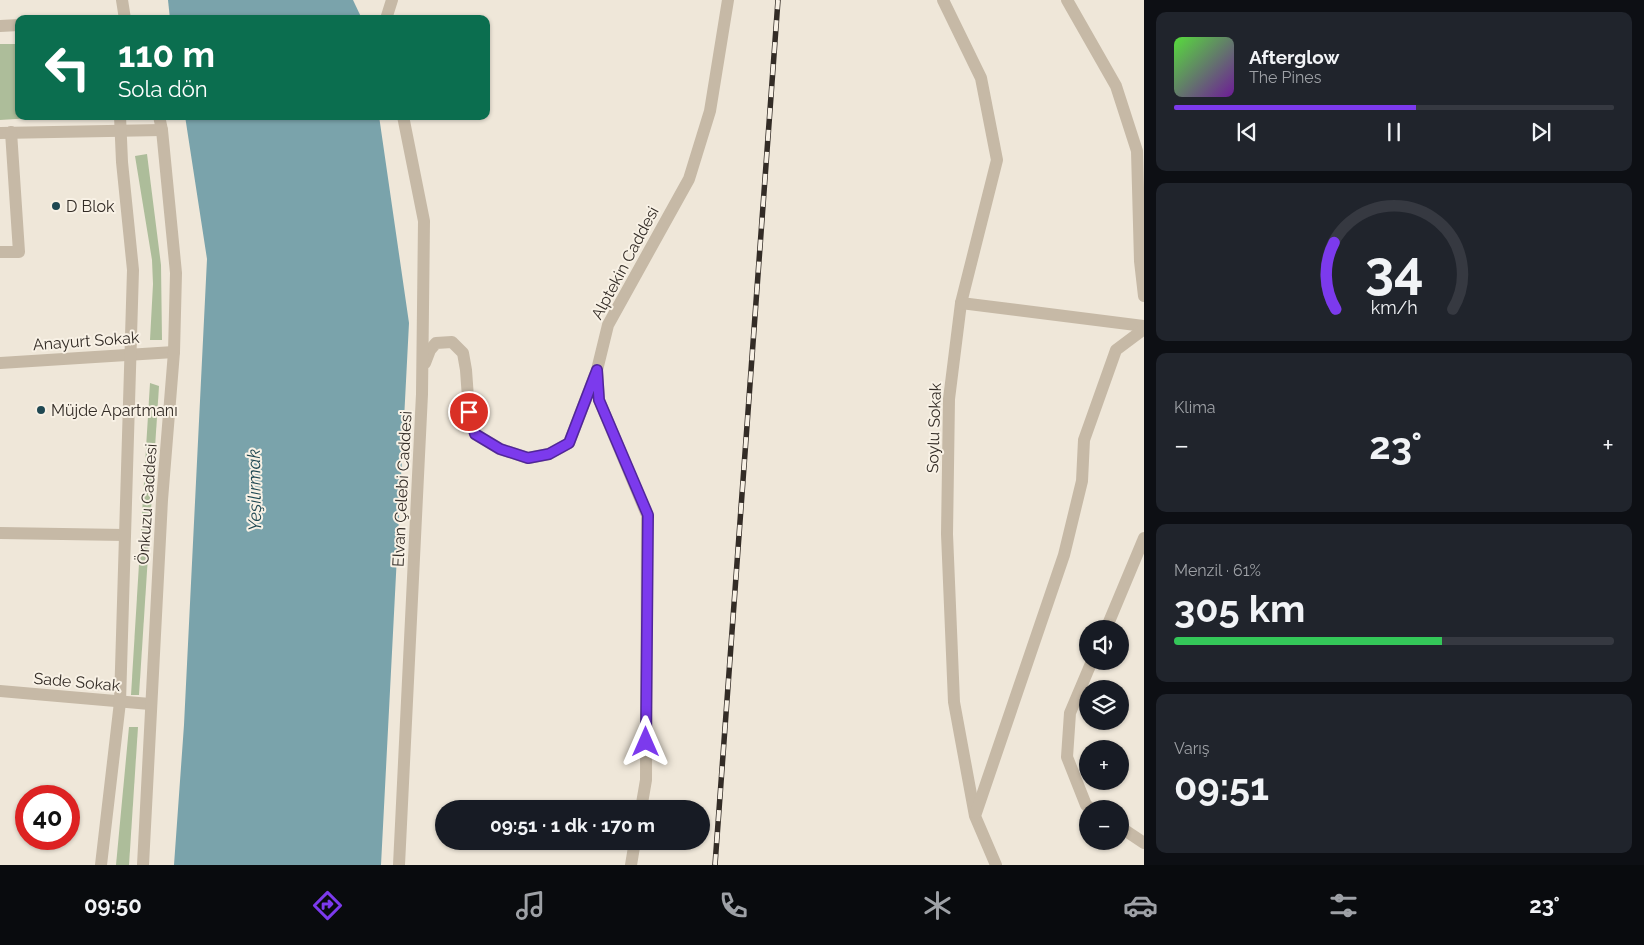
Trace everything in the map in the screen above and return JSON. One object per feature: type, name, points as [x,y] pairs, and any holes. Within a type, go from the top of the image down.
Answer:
[{"type":"street","points":[[122,0],[124,15]]},
{"type":"street","points":[[387,15],[392,0]]},
{"type":"street","name":"Alptekin Caddesi","points":[[643,800],[646,780],[648,515],[599,400],[597,370],[608,325],[689,179],[710,111],[728,0]]},
{"type":"street","name":"Soylu Sokak","points":[[944,0],[981,78],[997,160],[961,302],[949,399],[947,534],[954,702],[975,816],[996,865]]},
{"type":"street","points":[[1067,0],[1116,86],[1137,151],[1140,261],[1144,296]]},
{"type":"street","points":[[0,26],[15,26]]},
{"type":"street","name":"Önkuzu Caddesi","points":[[101,865],[120,702],[133,270],[122,162],[120,120]]},
{"type":"street","name":"Önkuzu Caddesi","points":[[143,865],[162,500],[174,352],[176,273],[160,120]]},
{"type":"street","name":"Elvan Çelebi Caddesi","points":[[399,865],[423,368],[424,221],[404,120]]},
{"type":"street","points":[[0,252],[19,252],[5,132],[162,130]]},
{"type":"street","points":[[961,302],[1144,328]]},
{"type":"street","points":[[975,816],[1064,554],[1082,481],[1084,440],[1116,350],[1144,328]]},
{"type":"street","points":[[423,368],[430,350],[436,343],[452,342],[463,353],[469,412],[475,434],[500,449],[528,458],[549,454],[569,443],[597,370]]},
{"type":"street","name":"Anayurt Sokak","points":[[0,363],[174,352]]},
{"type":"street","points":[[0,534],[125,535]]},
{"type":"street","points":[[1110,620],[1144,538]]},
{"type":"street","points":[[1084,800],[1067,756],[1070,713],[1088,670]]},
{"type":"street","name":"Sade Sokak","points":[[0,692],[150,704]]},
{"type":"street","points":[[1129,834],[1144,843]]},
{"type":"street","points":[[631,865],[634,850]]},
{"type":"green space","points":[[0,44],[15,44],[15,119],[0,120]]},
{"type":"green space","points":[[147,154],[161,265],[162,340],[150,340],[153,284],[152,260],[135,156]]},
{"type":"green space","points":[[150,383],[159,386],[139,695],[131,695]]},
{"type":"green space","points":[[129,727],[138,727],[129,865],[116,865]]},
{"type":"water","points":[[168,0],[353,0],[360,15],[170,15]]},
{"type":"water","name":"Yeşilırmak","points":[[186,120],[380,120],[409,323],[381,865],[174,865],[184,725],[207,259]]},
{"type":"railway","points":[[715,865],[778,0]]},
{"type":"place","name":"D Blok","points":[[56,206]]},
{"type":"place","name":"Müjde Apartmanı","points":[[41,410]]},
{"type":"route","points":[[469,412],[475,434],[500,449],[528,458],[549,454],[569,443],[597,370],[599,400],[648,515],[646,742]]}]
